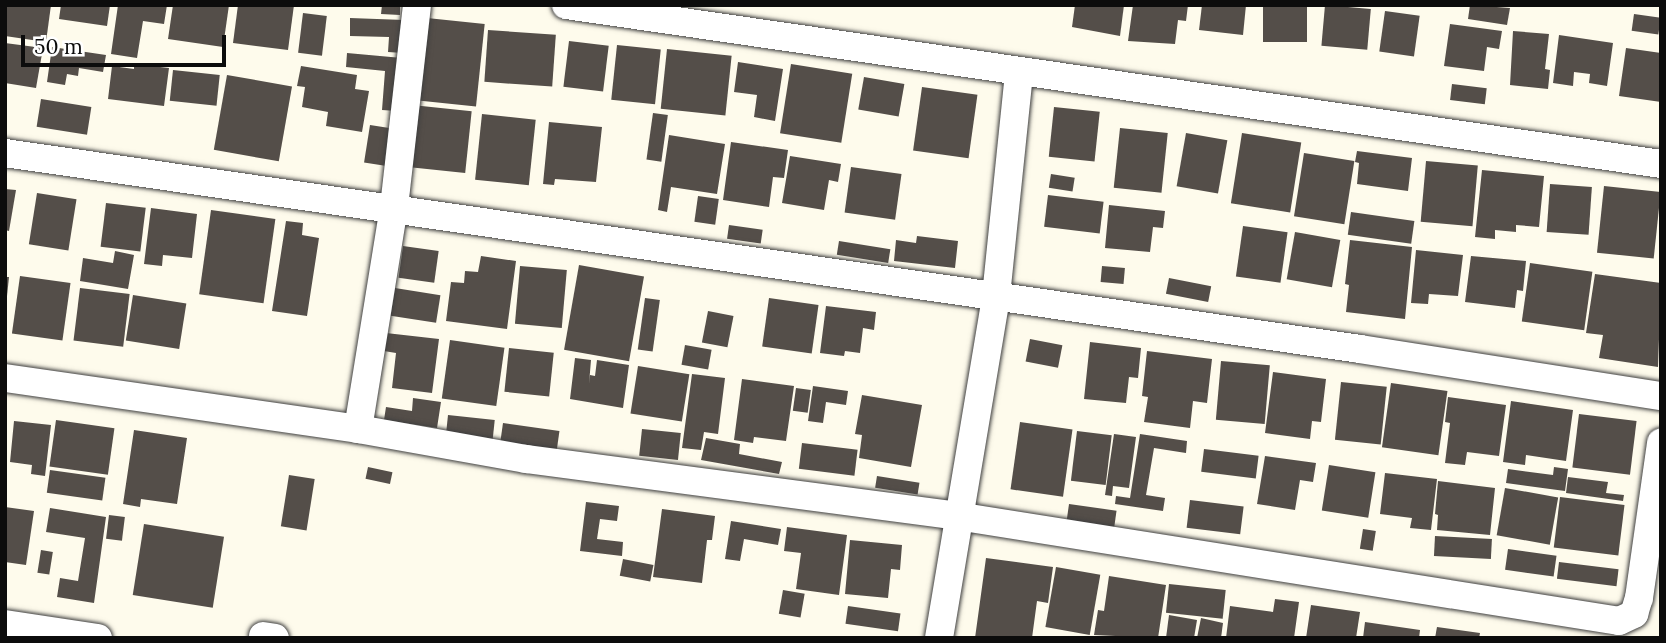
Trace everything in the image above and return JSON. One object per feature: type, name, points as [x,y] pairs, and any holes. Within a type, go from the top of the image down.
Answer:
[{"type":"street","points":[[358,429],[394,207],[417,5]]},
{"type":"street","points":[[566,5],[1661,164]]},
{"type":"street","points":[[939,638],[957,516],[996,296],[1019,72]]},
{"type":"street","points":[[5,153],[394,207],[1661,396]]},
{"type":"street","points":[[5,378],[358,429],[526,459],[957,516],[1619,621],[1634,614],[1639,598],[1661,443]]},
{"type":"street","points":[[5,624],[98,638]]},
{"type":"building","points":[[5,5],[51,5],[46,42],[5,36]]},
{"type":"building","points":[[61,5],[110,5],[107,26],[59,19]]},
{"type":"building","points":[[118,5],[167,5],[164,24],[143,21],[137,58],[111,54]]},
{"type":"building","points":[[173,5],[229,5],[223,47],[168,39]]},
{"type":"building","points":[[238,5],[294,5],[288,50],[233,43]]},
{"type":"building","points":[[382,5],[400,5],[400,15],[381,14]]},
{"type":"building","points":[[1075,5],[1124,5],[1120,36],[1072,27]]},
{"type":"building","points":[[1133,5],[1188,5],[1186,21],[1178,20],[1175,44],[1128,41]]},
{"type":"building","points":[[1202,5],[1246,5],[1243,35],[1199,30]]},
{"type":"building","points":[[1263,5],[1307,5],[1307,42],[1263,42]]},
{"type":"building","points":[[1325,5],[1371,9],[1367,50],[1321,46]]},
{"type":"building","points":[[1470,5],[1510,8],[1507,25],[1468,19]]},
{"type":"building","points":[[1385,11],[1420,16],[1414,56],[1379,52]]},
{"type":"building","points":[[303,13],[327,16],[322,56],[298,53]]},
{"type":"building","points":[[1634,14],[1661,18],[1658,35],[1632,31]]},
{"type":"building","points":[[350,18],[404,20],[403,53],[388,52],[389,37],[350,36]]},
{"type":"building","points":[[427,18],[485,24],[476,107],[418,101]]},
{"type":"building","points":[[1450,24],[1502,31],[1499,49],[1487,47],[1484,71],[1444,66]]},
{"type":"building","points":[[488,30],[556,35],[552,87],[484,82]]},
{"type":"building","points":[[1513,31],[1549,34],[1545,69],[1550,70],[1548,89],[1510,85]]},
{"type":"building","points":[[1559,35],[1613,43],[1607,86],[1589,83],[1590,74],[1574,72],[1573,86],[1553,83]]},
{"type":"building","points":[[569,41],[609,46],[603,92],[563,87]]},
{"type":"building","points":[[5,43],[43,48],[36,88],[5,83]]},
{"type":"building","points":[[617,45],[661,50],[655,104],[611,100]]},
{"type":"building","points":[[52,47],[106,55],[103,72],[79,68],[78,76],[67,74],[65,85],[47,82]]},
{"type":"building","points":[[1626,48],[1661,53],[1661,102],[1619,96]]},
{"type":"building","points":[[667,49],[732,56],[725,115],[661,109]]},
{"type":"building","points":[[347,53],[402,58],[397,111],[382,110],[385,71],[346,67]]},
{"type":"building","points":[[738,62],[783,69],[775,121],[754,117],[757,95],[734,92]]},
{"type":"building","points":[[134,64],[169,68],[164,106],[108,99],[112,66],[134,69]]},
{"type":"building","points":[[791,64],[852,74],[841,143],[780,133]]},
{"type":"building","points":[[301,66],[357,75],[355,89],[369,91],[362,132],[326,126],[328,112],[302,107],[305,87],[297,86]]},
{"type":"building","points":[[173,70],[220,75],[217,106],[170,101]]},
{"type":"building","points":[[227,75],[292,86],[279,161],[214,150]]},
{"type":"building","points":[[864,77],[904,84],[899,117],[858,109]]},
{"type":"building","points":[[1452,84],[1487,88],[1485,104],[1450,100]]},
{"type":"building","points":[[922,87],[977,95],[969,158],[913,150]]},
{"type":"building","points":[[41,99],[91,107],[87,135],[37,127]]},
{"type":"building","points":[[412,105],[472,111],[465,173],[406,167]]},
{"type":"building","points":[[1054,107],[1100,112],[1095,162],[1049,157]]},
{"type":"building","points":[[653,113],[668,115],[661,162],[646,160]]},
{"type":"building","points":[[482,114],[536,120],[529,185],[475,180]]},
{"type":"building","points":[[549,122],[602,127],[596,182],[555,179],[554,185],[543,184]]},
{"type":"building","points":[[370,125],[396,129],[390,167],[364,163]]},
{"type":"building","points":[[1120,128],[1168,133],[1161,193],[1114,188]]},
{"type":"building","points":[[1186,133],[1227,140],[1218,193],[1177,186]]},
{"type":"building","points":[[1242,133],[1301,142],[1290,213],[1231,203]]},
{"type":"building","points":[[669,135],[725,144],[717,194],[671,187],[667,212],[658,210]]},
{"type":"building","points":[[731,142],[788,150],[784,178],[773,177],[769,207],[723,200]]},
{"type":"building","points":[[1357,151],[1412,158],[1408,191],[1357,184]]},
{"type":"building","points":[[1304,153],[1354,161],[1344,224],[1294,216]]},
{"type":"building","points":[[790,156],[841,164],[838,182],[829,180],[824,210],[782,203]]},
{"type":"building","points":[[1426,161],[1478,166],[1472,226],[1421,222]]},
{"type":"building","points":[[851,167],[902,174],[895,220],[845,213]]},
{"type":"building","points":[[1482,170],[1544,176],[1539,227],[1516,225],[1516,232],[1495,230],[1495,239],[1475,237]]},
{"type":"building","points":[[1051,174],[1075,178],[1073,192],[1049,188]]},
{"type":"building","points":[[1550,184],[1592,187],[1589,235],[1547,232]]},
{"type":"building","points":[[1604,186],[1661,192],[1654,259],[1597,253]]},
{"type":"building","points":[[5,189],[16,190],[9,231],[5,230]]},
{"type":"building","points":[[37,193],[77,199],[68,251],[29,244]]},
{"type":"building","points":[[1048,195],[1104,202],[1100,234],[1044,227]]},
{"type":"building","points":[[698,196],[719,199],[715,225],[694,222]]},
{"type":"building","points":[[106,203],[146,208],[140,252],[101,247]]},
{"type":"building","points":[[1109,205],[1165,211],[1163,228],[1153,227],[1150,252],[1105,248]]},
{"type":"building","points":[[151,208],[197,214],[192,258],[163,255],[162,266],[144,264]]},
{"type":"building","points":[[211,210],[275,219],[264,303],[199,294]]},
{"type":"building","points":[[1351,212],[1414,221],[1411,244],[1348,235]]},
{"type":"building","points":[[286,221],[303,223],[302,235],[319,238],[307,316],[272,311]]},
{"type":"building","points":[[729,225],[763,230],[761,244],[727,239]]},
{"type":"building","points":[[1243,226],[1288,232],[1280,283],[1236,277]]},
{"type":"building","points":[[1295,232],[1340,240],[1332,287],[1287,279]]},
{"type":"building","points":[[917,236],[958,241],[955,268],[894,261],[896,240],[916,243]]},
{"type":"building","points":[[1350,240],[1412,247],[1405,319],[1346,312],[1349,285],[1345,284]]},
{"type":"building","points":[[839,241],[890,249],[888,263],[837,255]]},
{"type":"building","points":[[403,246],[439,251],[434,283],[399,278]]},
{"type":"building","points":[[1416,250],[1463,255],[1458,296],[1429,294],[1428,304],[1411,303]]},
{"type":"building","points":[[115,251],[134,255],[128,289],[80,281],[83,258],[113,263]]},
{"type":"building","points":[[481,256],[516,261],[507,329],[446,321],[451,282],[464,283],[465,271],[478,272]]},
{"type":"building","points":[[1471,256],[1526,261],[1523,291],[1517,290],[1515,308],[1465,302]]},
{"type":"building","points":[[1530,263],[1592,272],[1584,330],[1522,321]]},
{"type":"building","points":[[579,265],[644,276],[629,361],[564,350]]},
{"type":"building","points":[[520,266],[567,270],[562,328],[515,324]]},
{"type":"building","points":[[1102,266],[1125,268],[1124,284],[1101,282]]},
{"type":"building","points":[[1595,274],[1661,283],[1658,367],[1599,358],[1603,335],[1586,333]]},
{"type":"building","points":[[20,276],[71,283],[62,341],[12,333]]},
{"type":"building","points":[[5,277],[9,277],[7,296],[5,296]]},
{"type":"building","points":[[1169,278],[1211,286],[1208,302],[1166,294]]},
{"type":"building","points":[[80,288],[130,294],[123,347],[74,341]]},
{"type":"building","points":[[395,288],[440,295],[436,323],[391,316]]},
{"type":"building","points":[[133,295],[186,303],[179,349],[126,340]]},
{"type":"building","points":[[645,298],[660,300],[653,352],[638,349]]},
{"type":"building","points":[[769,298],[819,305],[812,353],[762,347]]},
{"type":"building","points":[[826,306],[876,312],[874,330],[863,328],[860,353],[845,351],[844,356],[820,353]]},
{"type":"building","points":[[708,311],[734,316],[727,347],[702,342]]},
{"type":"building","points":[[386,333],[439,339],[432,393],[392,388],[396,353],[384,351]]},
{"type":"building","points":[[1030,339],[1062,345],[1058,368],[1026,362]]},
{"type":"building","points":[[450,340],[504,348],[496,406],[442,398]]},
{"type":"building","points":[[1090,342],[1141,348],[1138,378],[1129,377],[1126,403],[1084,399]]},
{"type":"building","points":[[685,345],[712,350],[708,369],[682,365]]},
{"type":"building","points":[[509,348],[554,353],[549,396],[504,392]]},
{"type":"building","points":[[1147,351],[1212,359],[1207,403],[1193,401],[1190,428],[1144,422],[1148,397],[1142,396]]},
{"type":"building","points":[[575,358],[591,360],[589,384],[590,375],[595,376],[597,360],[629,365],[623,408],[570,399]]},
{"type":"building","points":[[1221,361],[1270,365],[1265,424],[1216,420]]},
{"type":"building","points":[[638,366],[689,374],[682,422],[630,413]]},
{"type":"building","points":[[1273,372],[1326,379],[1321,422],[1312,421],[1310,439],[1265,433]]},
{"type":"building","points":[[692,374],[725,378],[718,434],[704,432],[701,450],[682,448]]},
{"type":"building","points":[[742,379],[794,386],[786,441],[754,437],[753,443],[734,440]]},
{"type":"building","points":[[1341,382],[1387,387],[1381,444],[1335,440]]},
{"type":"building","points":[[1391,383],[1447,391],[1438,455],[1382,447]]},
{"type":"building","points":[[813,386],[848,391],[846,405],[826,402],[823,423],[808,421]]},
{"type":"building","points":[[796,388],[811,390],[808,413],[793,411]]},
{"type":"building","points":[[862,395],[922,405],[911,467],[859,458],[862,435],[855,434]]},
{"type":"building","points":[[1448,397],[1506,405],[1499,456],[1467,452],[1465,465],[1445,463],[1450,423],[1445,422]]},
{"type":"building","points":[[413,398],[441,402],[437,428],[384,420],[386,407],[412,411]]},
{"type":"building","points":[[1511,401],[1573,410],[1566,461],[1526,455],[1525,465],[1503,462]]},
{"type":"building","points":[[1579,414],[1637,421],[1630,475],[1572,468]]},
{"type":"building","points":[[448,415],[495,420],[493,441],[446,436]]},
{"type":"building","points":[[56,420],[114,428],[108,475],[49,467]]},
{"type":"building","points":[[14,421],[51,425],[45,476],[31,474],[32,465],[10,462]]},
{"type":"building","points":[[1020,422],[1072,429],[1063,497],[1011,489]]},
{"type":"building","points":[[503,423],[559,431],[557,451],[500,443]]},
{"type":"building","points":[[642,429],[681,433],[678,460],[639,456]]},
{"type":"building","points":[[134,430],[187,438],[177,504],[141,499],[140,507],[123,504]]},
{"type":"building","points":[[1077,431],[1112,435],[1106,485],[1071,481]]},
{"type":"building","points":[[1114,434],[1136,437],[1129,488],[1113,486],[1112,496],[1105,495]]},
{"type":"building","points":[[1140,434],[1187,441],[1186,453],[1154,448],[1146,495],[1165,498],[1163,511],[1115,504],[1116,496],[1130,498]]},
{"type":"building","points":[[706,438],[740,444],[739,454],[782,462],[779,474],[701,460]]},
{"type":"building","points":[[802,443],[858,450],[854,476],[799,469]]},
{"type":"building","points":[[1204,449],[1259,456],[1256,479],[1201,472]]},
{"type":"building","points":[[1265,456],[1316,463],[1313,482],[1300,480],[1295,510],[1257,504]]},
{"type":"building","points":[[1329,465],[1375,472],[1368,518],[1322,510]]},
{"type":"building","points":[[368,467],[392,472],[390,484],[366,479]]},
{"type":"building","points":[[1554,467],[1568,469],[1565,491],[1506,483],[1508,469],[1553,475]]},
{"type":"building","points":[[50,470],[105,478],[102,501],[47,493]]},
{"type":"building","points":[[1385,473],[1437,479],[1431,530],[1410,528],[1412,518],[1380,514]]},
{"type":"building","points":[[289,475],[315,479],[307,530],[281,526]]},
{"type":"building","points":[[877,476],[919,483],[918,495],[875,488]]},
{"type":"building","points":[[1568,477],[1608,482],[1606,493],[1624,495],[1623,501],[1566,493]]},
{"type":"building","points":[[1438,481],[1495,488],[1490,535],[1437,530],[1438,515],[1435,514]]},
{"type":"building","points":[[1505,488],[1558,497],[1550,545],[1497,535]]},
{"type":"building","points":[[1560,497],[1625,505],[1618,556],[1554,548]]},
{"type":"building","points":[[1190,500],[1244,507],[1240,534],[1187,528]]},
{"type":"building","points":[[586,502],[619,506],[617,521],[600,519],[597,539],[623,542],[622,556],[580,551]]},
{"type":"building","points":[[1069,504],[1117,511],[1113,532],[1066,526]]},
{"type":"building","points":[[5,507],[34,511],[26,565],[5,562]]},
{"type":"building","points":[[50,508],[106,517],[94,603],[57,597],[60,578],[78,581],[85,538],[46,532]]},
{"type":"building","points":[[662,509],[715,516],[712,540],[707,540],[702,583],[653,577]]},
{"type":"building","points":[[109,515],[125,517],[122,541],[106,539]]},
{"type":"building","points":[[731,521],[781,529],[778,545],[744,539],[740,561],[725,559]]},
{"type":"building","points":[[144,524],[224,537],[213,608],[133,595]]},
{"type":"building","points":[[787,527],[847,535],[839,595],[796,589],[801,553],[784,551]]},
{"type":"building","points":[[1363,529],[1376,531],[1373,551],[1360,549]]},
{"type":"building","points":[[1435,536],[1492,539],[1491,559],[1434,556]]},
{"type":"building","points":[[850,540],[902,545],[900,570],[891,569],[888,598],[845,594]]},
{"type":"building","points":[[1508,549],[1557,556],[1554,577],[1505,570]]},
{"type":"building","points":[[41,550],[53,552],[49,575],[37,573]]},
{"type":"building","points":[[986,558],[1053,567],[1048,603],[1037,601],[1032,638],[975,638]]},
{"type":"building","points":[[623,559],[653,565],[650,582],[620,576]]},
{"type":"building","points":[[1559,562],[1619,569],[1616,586],[1557,579]]},
{"type":"building","points":[[1056,567],[1100,575],[1090,635],[1045,627]]},
{"type":"building","points":[[1109,576],[1166,585],[1158,638],[1094,635],[1098,610],[1104,611]]},
{"type":"building","points":[[1169,584],[1226,590],[1223,619],[1166,613]]},
{"type":"building","points":[[783,590],[805,594],[800,617],[779,614]]},
{"type":"building","points":[[1275,599],[1299,602],[1294,638],[1226,638],[1230,606],[1273,612]]},
{"type":"building","points":[[1311,605],[1360,612],[1356,638],[1306,638]]},
{"type":"building","points":[[848,606],[900,613],[898,631],[845,624]]},
{"type":"building","points":[[1169,615],[1197,620],[1194,638],[1166,638]]},
{"type":"building","points":[[1201,618],[1223,623],[1221,638],[1197,638]]},
{"type":"building","points":[[1365,622],[1420,630],[1419,638],[1363,638]]},
{"type":"building","points":[[1437,627],[1480,633],[1479,638],[1435,638]]}]
